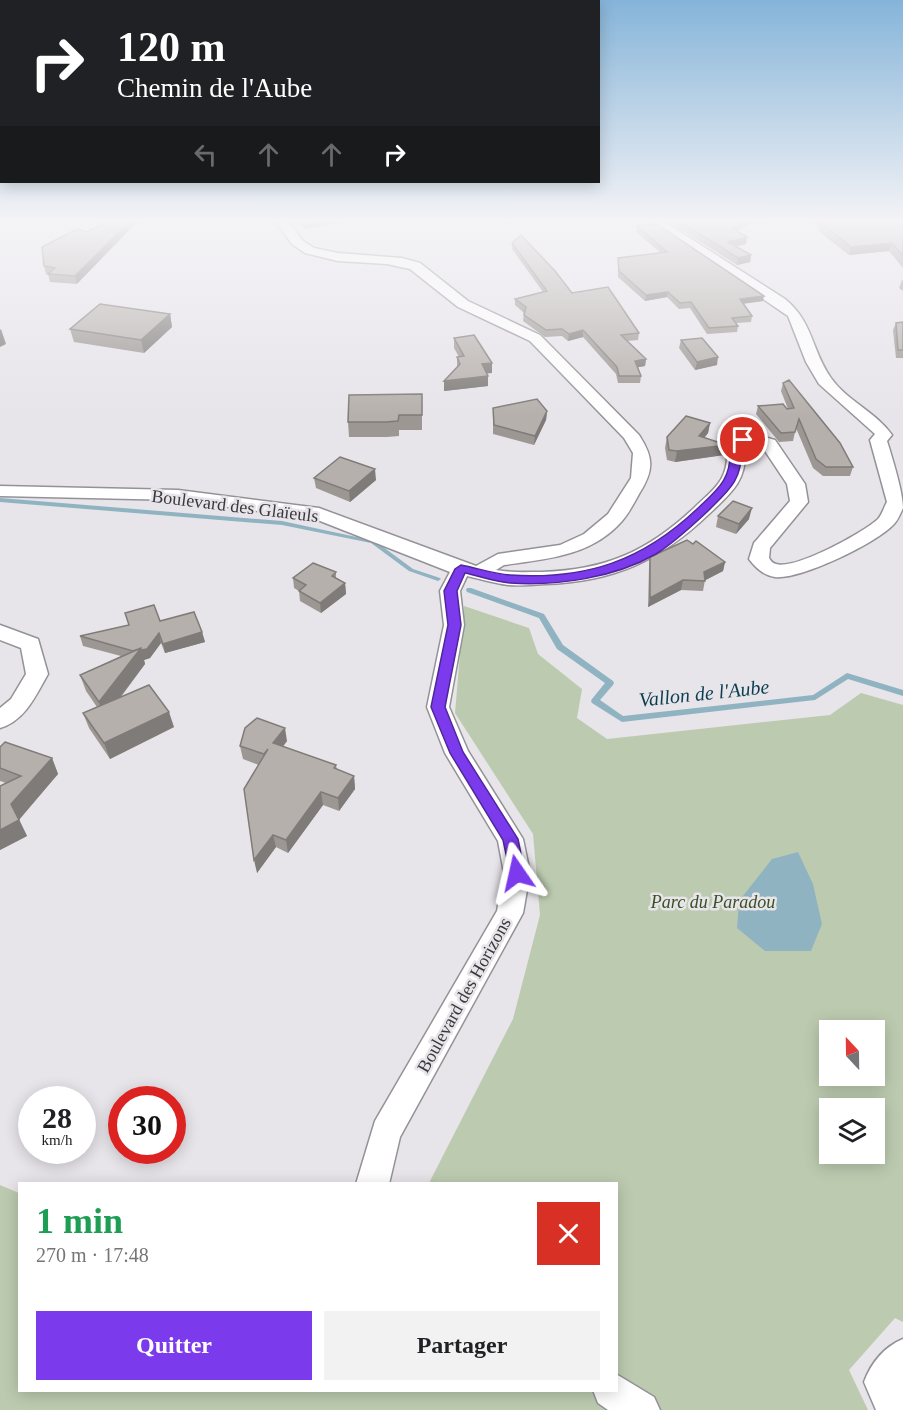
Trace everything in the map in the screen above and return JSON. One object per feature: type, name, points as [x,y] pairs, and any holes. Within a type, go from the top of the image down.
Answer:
[{"type":"street","points":[[439,285],[453,298],[522,329],[535,338],[631,435],[642,453],[640,478],[615,518],[591,538],[564,550],[498,560],[471,571]]},
{"type":"street","points":[[755,285],[794,313],[814,362],[833,390],[878,427],[884,435],[903,439]]},
{"type":"street","name":"Boulevard des Glaïeuls","points":[[0,491],[178,495],[319,514],[471,571],[509,579],[574,577],[618,567],[652,551],[689,523],[728,486],[737,465],[736,448],[743,440],[750,438],[769,444],[796,484],[799,502],[761,547],[759,559],[766,567],[776,571],[800,568],[848,546],[887,521],[896,502],[878,440],[884,435]]},
{"type":"street","name":"Boulevard des Horizons","points":[[373,1182],[386,1132],[510,913],[517,873],[510,839],[457,753],[438,707],[454,625],[450,591],[471,571]]},
{"type":"street","points":[[0,632],[31,644],[37,674],[19,705],[0,720]]},
{"type":"street","points":[[895,1410],[882,1382],[903,1357]]},
{"type":"street","points":[[614,1392],[641,1410]]},
{"type":"green space","name":"Parc du Paradou","points":[[464,606],[529,628],[538,654],[582,689],[577,718],[607,739],[830,715],[861,693],[903,705],[903,1322],[895,1318],[849,1370],[868,1410],[0,1410],[0,1185],[18,1193],[18,1392],[618,1392],[618,1182],[430,1182],[513,1019],[540,915],[533,834],[455,713]]},
{"type":"water","points":[[798,852],[813,884],[822,924],[811,951],[765,951],[737,928],[739,901],[772,859]]},
{"type":"building","points":[[542,285],[566,285],[572,293],[608,287],[639,333],[621,335],[646,359],[635,361],[641,376],[619,376],[617,367],[583,330],[569,334],[562,329],[546,330],[524,315],[526,307],[515,299],[547,291]]},
{"type":"building","points":[[635,285],[747,285],[764,296],[740,299],[752,316],[732,318],[738,326],[709,328],[691,302],[680,303],[668,292],[646,295]]},
{"type":"building","points":[[100,304],[170,314],[141,340],[70,329]]},
{"type":"building","points":[[903,322],[903,350],[898,350],[896,323]]},
{"type":"building","points":[[474,335],[492,363],[482,364],[488,376],[444,381],[460,364],[457,357],[464,356],[454,338]]},
{"type":"building","points":[[702,338],[718,357],[697,362],[681,340]]},
{"type":"building","points":[[789,380],[840,443],[853,467],[826,467],[816,459],[799,419],[795,432],[781,433],[758,406],[783,404],[787,409],[794,408],[783,383]]},
{"type":"building","points":[[422,394],[422,415],[399,415],[398,421],[348,422],[349,395]]},
{"type":"building","points":[[537,399],[547,411],[535,436],[494,425],[493,408]]},
{"type":"building","points":[[686,416],[710,423],[699,436],[727,445],[669,450],[667,437]]},
{"type":"building","points":[[340,457],[375,469],[349,491],[314,478]]},
{"type":"building","points":[[733,501],[752,508],[739,524],[718,516]]},
{"type":"building","points":[[687,540],[693,544],[696,541],[725,562],[704,572],[705,581],[683,580],[650,598],[650,557]]},
{"type":"building","points":[[313,563],[336,572],[332,576],[345,583],[320,603],[299,591],[306,585],[293,578]]},
{"type":"building","points":[[154,605],[160,621],[194,612],[202,632],[163,644],[159,633],[147,649],[141,650],[141,648],[133,651],[80,636],[129,625],[125,613]]},
{"type":"building","points":[[141,648],[99,702],[80,675]]},
{"type":"building","points":[[149,685],[169,712],[104,743],[83,713]]},
{"type":"building","points":[[257,718],[285,728],[273,743],[336,765],[334,768],[354,776],[338,798],[321,792],[286,840],[273,835],[254,860],[244,789],[268,749],[264,754],[240,746],[245,728]]},
{"type":"building","points":[[5,742],[52,758],[11,804],[19,820],[0,830],[0,786],[21,776],[0,768],[0,747]]},
{"type":"waterway","points":[[0,500],[282,523],[373,542],[411,570],[438,579]]},
{"type":"waterway","name":"Vallon de l'Aube","points":[[469,590],[542,616],[560,647],[610,683],[595,701],[622,719],[815,697],[847,676],[903,693]]},
{"type":"route","points":[[517,873],[510,839],[457,753],[438,707],[454,625],[450,591],[461,569],[509,579],[574,577],[618,567],[652,551],[689,523],[728,486],[737,465],[736,448],[743,440]]}]
